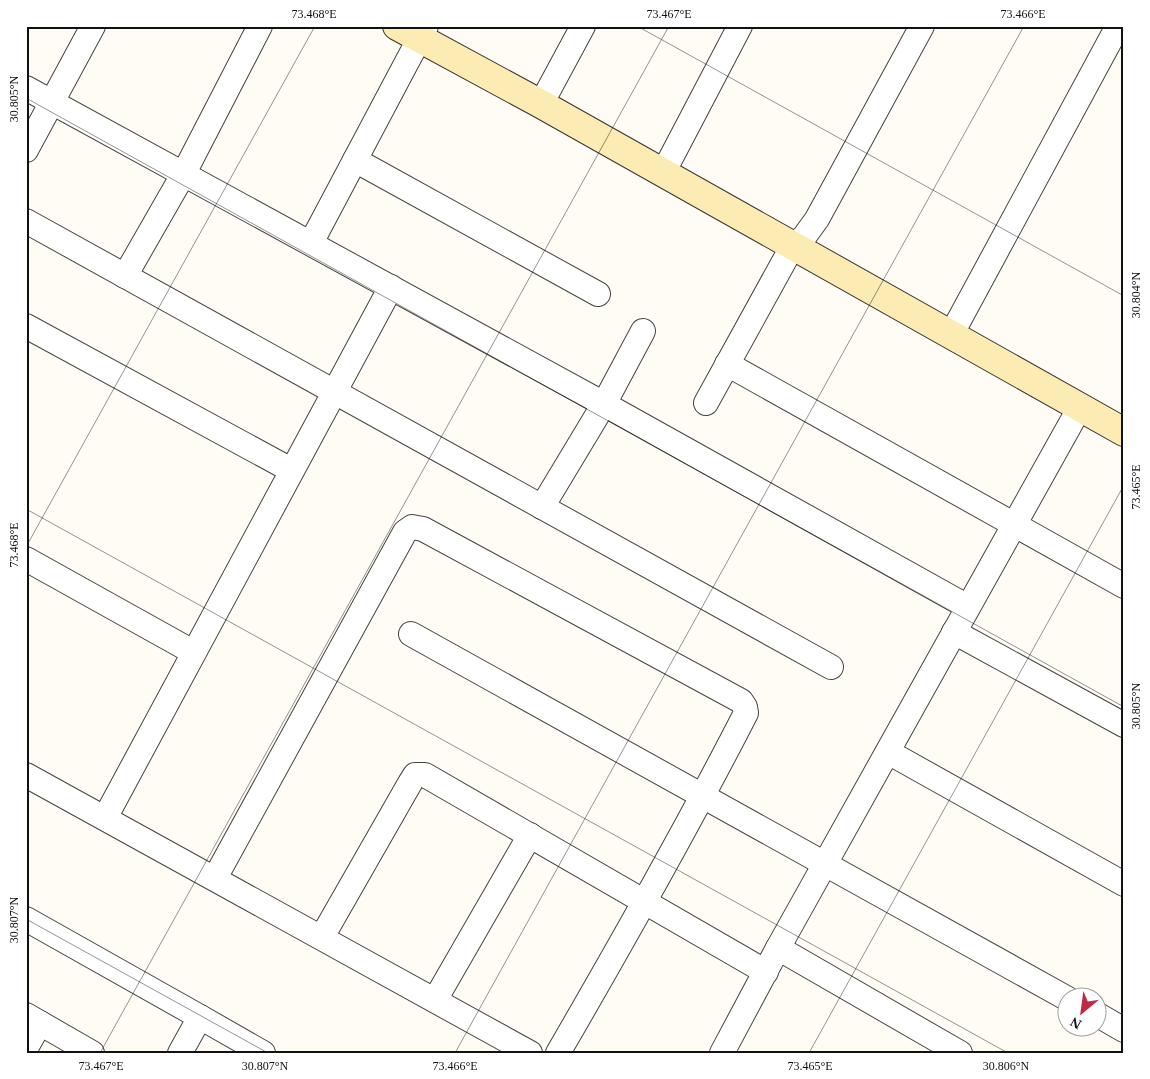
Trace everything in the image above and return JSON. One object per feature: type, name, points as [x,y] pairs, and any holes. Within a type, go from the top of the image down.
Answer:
[{"type":"street","points":[[26,150],[93,26]]},
{"type":"street","points":[[125,276],[184,173],[260,26]]},
{"type":"street","points":[[540,104],[583,26]]},
{"type":"street","points":[[663,174],[740,26]]},
{"type":"street","points":[[706,403],[792,247],[804,237],[817,218],[922,26]]},
{"type":"street","points":[[951,335],[1118,26]]},
{"type":"street","points":[[311,243],[355,160],[414,30],[663,174],[1124,432]]},
{"type":"street","points":[[26,88],[53,101],[604,404],[968,607]]},
{"type":"street","points":[[355,160],[598,294]]},
{"type":"street","points":[[26,221],[831,667]]},
{"type":"street","points":[[104,818],[391,287]]},
{"type":"street","points":[[26,326],[291,470]]},
{"type":"street","points":[[542,507],[604,404],[643,331]]},
{"type":"street","points":[[727,364],[1124,586]]},
{"type":"street","points":[[732,1049],[778,948],[1080,407]]},
{"type":"street","points":[[215,878],[405,532],[412,527],[423,529],[741,701],[746,706],[746,713],[703,797],[646,902],[558,1053]]},
{"type":"street","points":[[26,560],[193,652]]},
{"type":"street","points":[[954,632],[1124,725]]},
{"type":"street","points":[[411,634],[1058,993]]},
{"type":"street","points":[[888,752],[1124,884]]},
{"type":"street","points":[[322,937],[415,775],[425,774],[766,972]]},
{"type":"street","points":[[26,775],[530,1053]]},
{"type":"street","points":[[435,1000],[530,835]]},
{"type":"street","points":[[26,918],[263,1053]]},
{"type":"street","points":[[778,948],[960,1053]]},
{"type":"street","points":[[180,1053],[200,1017]]},
{"type":"street","points":[[26,1048],[33,1019],[92,1053]]},
{"type":"street","points":[[1108,1021],[1124,1030]]}]
